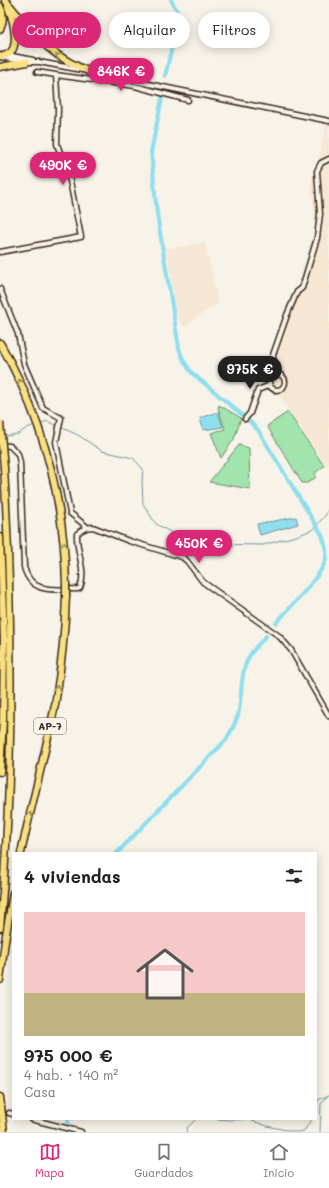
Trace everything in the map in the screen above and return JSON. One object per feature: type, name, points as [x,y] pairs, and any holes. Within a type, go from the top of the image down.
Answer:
[{"type":"highway","points":[[2,55],[10,52],[14,45],[15,27],[4,0]]},
{"type":"highway","points":[[4,0],[45,46],[64,60],[93,73]]},
{"type":"highway","points":[[0,6],[4,16],[0,29]]},
{"type":"highway","points":[[0,67],[27,62]]},
{"type":"highway","name":"AP-7","points":[[0,343],[14,370],[42,434],[58,498],[64,534],[66,596],[62,659],[54,705],[21,852]]},
{"type":"highway","points":[[0,423],[9,557],[11,691],[8,815],[0,928]]},
{"type":"highway","points":[[0,537],[4,639],[3,719],[0,764]]},
{"type":"highway","points":[[0,736],[0,772]]},
{"type":"highway","points":[[0,980],[4,941],[12,898]]},
{"type":"highway","points":[[0,1097],[4,1132]]},
{"type":"street","points":[[2,55],[27,62],[39,62]]},
{"type":"street","points":[[2,55],[329,121]]},
{"type":"street","points":[[37,72],[135,86],[188,100]]},
{"type":"street","points":[[0,252],[81,237],[70,181],[57,144],[58,109],[56,75]]},
{"type":"street","points":[[275,374],[273,354],[297,292],[302,288],[317,238],[320,214],[317,171],[321,163],[329,159]]},
{"type":"street","points":[[0,289],[18,334],[24,364],[43,408],[61,418],[56,442],[70,513],[87,527]]},
{"type":"street","points":[[270,385],[273,388],[278,389],[284,385],[285,379],[283,376],[275,374]]},
{"type":"street","points":[[270,385],[270,379],[275,374]]},
{"type":"street","points":[[246,417],[250,413],[258,390],[270,385]]},
{"type":"street","points":[[0,445],[10,446],[18,454],[20,463],[24,567],[26,575],[31,582],[45,589],[80,588],[82,575],[76,542],[77,534],[87,527],[93,527],[129,541],[182,557],[188,562],[203,582],[284,641],[291,650],[329,716]]},
{"type":"street","points":[[35,1120],[81,1132]]},
{"type":"shaded area","points":[[326,125],[329,125],[329,464],[326,466],[280,396],[271,392],[262,382],[300,280],[315,224],[311,180],[320,154]]},
{"type":"shaded area","points":[[205,242],[218,303],[184,327],[177,317],[166,249]]},
{"type":"green space","points":[[219,405],[241,418],[234,439],[221,458],[211,433],[225,429],[218,408]]},
{"type":"green space","points":[[288,412],[324,466],[316,472],[315,478],[307,483],[302,483],[267,426]]},
{"type":"green space","points":[[239,445],[249,448],[250,489],[209,482]]},
{"type":"water","points":[[218,412],[223,427],[203,430],[200,418]]},
{"type":"water","points":[[296,517],[298,524],[260,535],[257,524]]},
{"type":"waterway","points":[[165,76],[179,19],[171,0]]},
{"type":"waterway","points":[[162,98],[151,152],[157,214],[181,355],[192,373],[258,430],[322,535],[326,547],[326,559],[318,574],[312,583],[276,623]]},
{"type":"waterway","points":[[40,424],[47,421],[57,426]]},
{"type":"waterway","points":[[5,436],[18,434],[35,425]]},
{"type":"waterway","points":[[60,427],[78,435],[102,451],[133,458],[143,469],[143,504],[156,524],[183,539],[207,544],[263,545],[312,530],[325,516],[329,508]]},
{"type":"waterway","points":[[118,852],[226,740],[238,715],[244,669],[253,650],[266,636]]},
{"type":"waterway","points":[[320,1132],[321,1104],[328,1095]]},
{"type":"waterway","points":[[317,1104],[318,1100],[329,1095]]},
{"type":"waterway","points":[[186,1132],[187,1128],[195,1120]]},
{"type":"waterway","points":[[250,1120],[267,1126],[296,1132]]},
{"type":"waterway","points":[[297,1132],[304,1131],[311,1120]]}]
